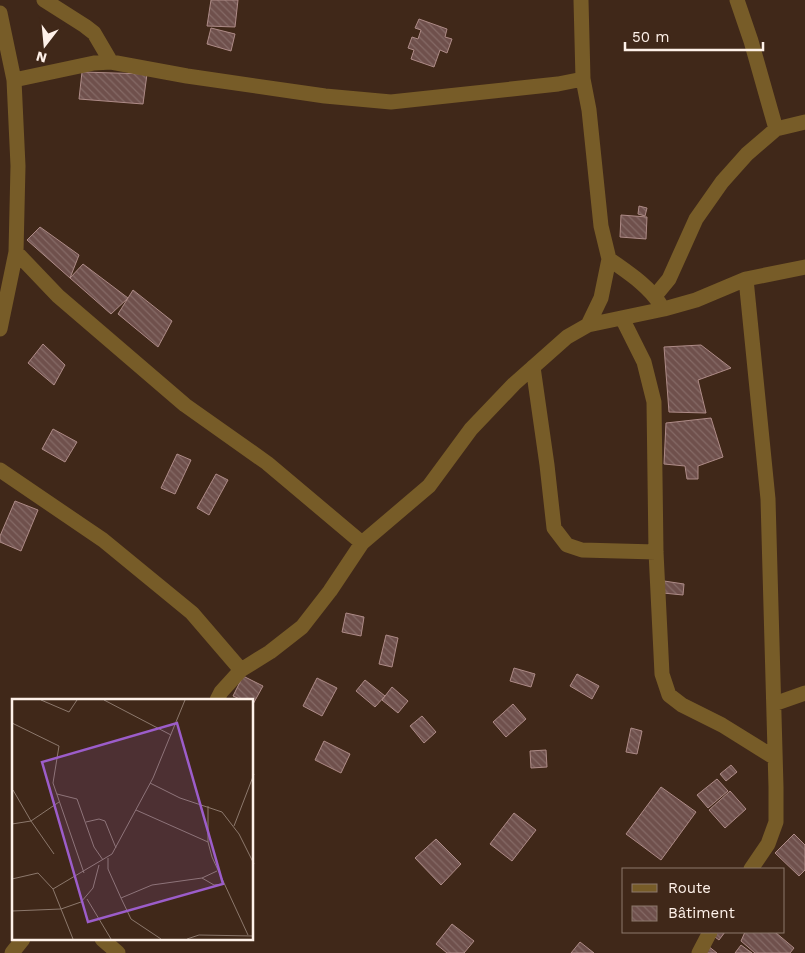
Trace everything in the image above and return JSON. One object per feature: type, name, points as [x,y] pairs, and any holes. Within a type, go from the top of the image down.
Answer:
[{"type":"street","points":[[44,0],[94,33],[110,62]]},
{"type":"street","points":[[582,0],[583,79],[589,110],[601,226],[608,258],[601,298],[588,325]]},
{"type":"street","points":[[738,0],[776,129]]},
{"type":"street","points":[[0,13],[14,80],[18,166],[16,252],[0,329]]},
{"type":"street","points":[[14,80],[94,63],[110,62],[187,76],[315,94],[391,102],[558,84],[583,79]]},
{"type":"street","points":[[655,296],[669,279],[696,219],[722,182],[747,154],[776,129],[805,122]]},
{"type":"street","points":[[16,252],[58,296],[184,405],[267,463],[362,543]]},
{"type":"street","points":[[608,258],[629,273],[655,296],[664,309]]},
{"type":"street","points":[[218,699],[221,692],[241,670],[270,652],[302,627],[330,591],[362,543],[429,486],[471,429],[514,384],[567,337],[588,325],[664,309],[696,300],[746,279],[805,266]]},
{"type":"street","points":[[746,279],[768,498],[776,758],[776,822],[768,844],[752,868]]},
{"type":"street","points":[[622,318],[644,362],[654,402],[656,552],[662,674],[669,695],[682,705],[722,725],[776,758]]},
{"type":"street","points":[[533,367],[554,528],[567,545],[582,550],[656,552]]},
{"type":"street","points":[[0,470],[103,540],[192,613],[241,670]]},
{"type":"street","points":[[774,704],[805,693]]},
{"type":"street","points":[[698,953],[709,933]]},
{"type":"street","points":[[12,953],[22,940]]},
{"type":"street","points":[[103,940],[118,953]]},
{"type":"building","points":[[211,0],[238,0],[235,27],[207,26]]},
{"type":"building","points":[[419,19],[447,29],[445,37],[452,39],[447,53],[440,50],[434,67],[411,59],[414,50],[408,48],[412,37],[418,39],[421,30],[415,28]]},
{"type":"building","points":[[211,28],[235,34],[231,51],[207,44]]},
{"type":"building","points":[[82,72],[147,74],[143,104],[79,99]]},
{"type":"building","points":[[639,206],[647,208],[645,216],[638,214]]},
{"type":"building","points":[[621,215],[647,217],[646,239],[620,237]]},
{"type":"building","points":[[40,227],[79,255],[70,278],[27,240]]},
{"type":"building","points":[[83,264],[128,298],[111,314],[70,278]]},
{"type":"building","points":[[133,290],[172,321],[158,347],[118,314]]},
{"type":"building","points":[[43,344],[65,365],[54,385],[28,363]]},
{"type":"building","points":[[701,345],[731,368],[698,380],[706,413],[669,412],[664,347]]},
{"type":"building","points":[[711,418],[723,457],[698,466],[698,479],[687,479],[685,466],[664,464],[666,423]]},
{"type":"building","points":[[53,429],[77,442],[65,462],[42,449]]},
{"type":"building","points":[[177,454],[191,460],[175,494],[161,488]]},
{"type":"building","points":[[216,474],[228,480],[209,515],[197,508]]},
{"type":"building","points":[[15,501],[38,510],[21,551],[0,542],[0,536]]},
{"type":"building","points":[[664,581],[684,584],[683,595],[663,593]]},
{"type":"building","points":[[346,613],[364,617],[361,636],[342,632]]},
{"type":"building","points":[[386,635],[398,638],[392,667],[379,664]]},
{"type":"building","points":[[514,668],[535,674],[531,687],[510,681]]},
{"type":"building","points":[[577,674],[599,686],[592,699],[570,686]]},
{"type":"building","points":[[243,676],[263,686],[254,702],[254,699],[240,699],[233,696]]},
{"type":"building","points":[[317,678],[337,688],[322,716],[303,706]]},
{"type":"building","points":[[365,680],[385,696],[375,707],[356,691]]},
{"type":"building","points":[[392,687],[408,701],[398,713],[382,700]]},
{"type":"building","points":[[513,704],[526,719],[506,737],[493,722]]},
{"type":"building","points":[[422,716],[436,732],[424,743],[410,726]]},
{"type":"building","points":[[631,728],[642,731],[637,754],[626,752]]},
{"type":"building","points":[[324,741],[350,754],[341,773],[315,760]]},
{"type":"building","points":[[546,750],[547,767],[531,768],[530,751]]},
{"type":"building","points":[[731,765],[737,772],[726,781],[720,774]]},
{"type":"building","points":[[717,779],[728,791],[708,808],[697,795]]},
{"type":"building","points":[[661,787],[696,812],[661,860],[626,834]]},
{"type":"building","points":[[730,791],[746,809],[725,828],[709,810]]},
{"type":"building","points":[[514,813],[536,830],[512,861],[490,844]]},
{"type":"building","points":[[794,834],[805,845],[805,870],[799,876],[775,853]]},
{"type":"building","points":[[436,839],[461,864],[441,885],[415,858]]},
{"type":"building","points":[[452,924],[474,941],[464,953],[447,953],[436,944]]},
{"type":"building","points":[[712,933],[724,933],[719,940]]},
{"type":"building","points":[[745,933],[776,933],[794,948],[790,953],[755,953],[741,941]]},
{"type":"building","points":[[580,942],[594,953],[571,953]]},
{"type":"building","points":[[741,945],[752,953],[735,953]]},
{"type":"building","points":[[708,946],[717,953],[703,953]]}]
